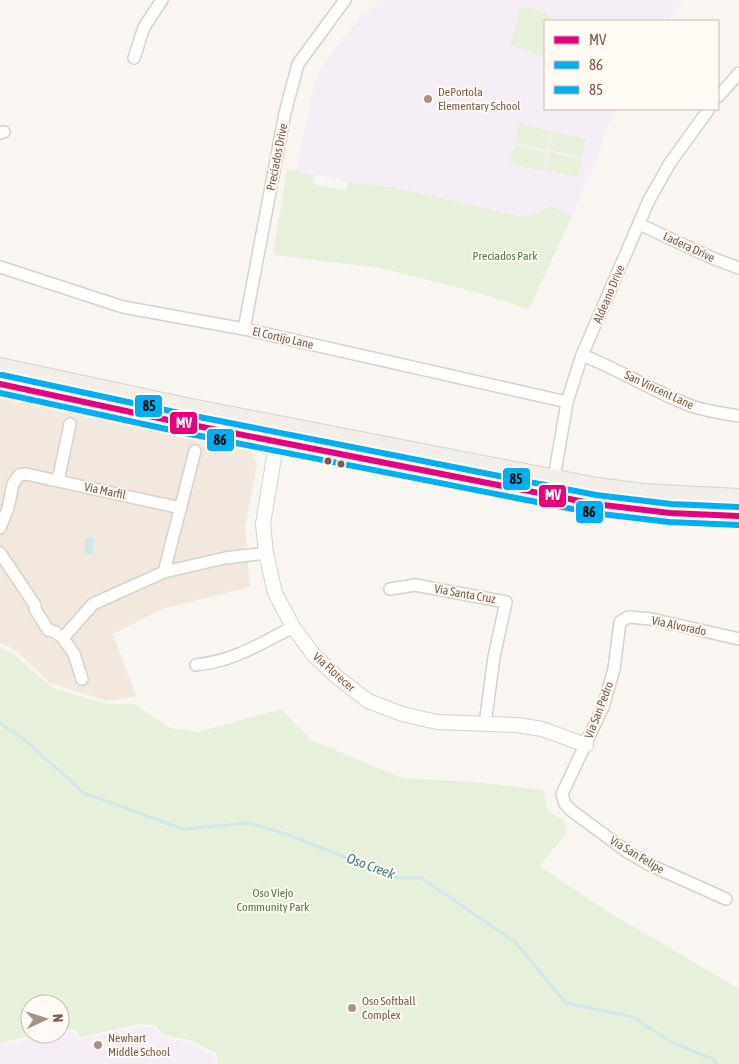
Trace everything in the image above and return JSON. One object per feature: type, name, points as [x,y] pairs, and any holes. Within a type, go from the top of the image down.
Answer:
[{"type":"main road","points":[[0,367],[278,434]]},
{"type":"main road","points":[[0,384],[40,394],[278,434],[553,488],[739,498]]},
{"type":"main road","points":[[553,488],[595,504],[670,513],[739,516]]},
{"type":"street","points":[[134,58],[144,27],[162,0]]},
{"type":"street","name":"Preciados Drive","points":[[244,330],[285,113],[298,64],[345,0]]},
{"type":"street","points":[[719,96],[739,73]]},
{"type":"street","name":"Aldeano Drive","points":[[553,488],[568,402],[582,354],[649,200],[670,163],[709,110]]},
{"type":"street","name":"Ladera Drive","points":[[639,224],[712,258],[739,268]]},
{"type":"street","name":"El Cortijo Lane","points":[[0,267],[123,307],[244,330],[568,402]]},
{"type":"street","name":"San Vincent Lane","points":[[582,354],[688,405],[739,416]]},
{"type":"street","points":[[58,481],[70,424]]},
{"type":"street","name":"Via Florecer","points":[[278,434],[263,524],[266,553],[275,593],[293,627],[313,654],[337,678],[368,701],[402,714],[437,722],[517,725],[542,729],[586,745]]},
{"type":"street","points":[[164,572],[196,451]]},
{"type":"street","name":"Via Marfil","points":[[0,528],[8,508],[13,484],[19,475],[26,474],[182,508]]},
{"type":"street","points":[[0,553],[35,605],[35,609],[48,630],[55,632],[63,638],[74,654],[82,679]]},
{"type":"street","points":[[63,638],[93,604],[164,572],[225,558],[266,553]]},
{"type":"street","name":"Via Santa Cruz","points":[[390,588],[415,585],[506,602],[494,657],[485,724]]},
{"type":"street","name":"Via Alvorado","points":[[620,622],[628,617],[651,619],[739,639]]},
{"type":"street","name":"Via San Pedro","points":[[562,794],[603,707],[614,669],[620,622]]},
{"type":"street","points":[[196,665],[217,662],[244,653],[293,627]]},
{"type":"street","name":"Via San Felipe","points":[[562,794],[565,804],[572,812],[629,852],[668,874],[726,899]]},
{"type":"shaded area","name":"DePortola Elementary School","points":[[380,0],[682,0],[669,20],[544,20],[544,110],[616,110],[603,137],[600,151],[572,216],[551,206],[526,217],[396,188],[348,182],[296,171],[313,89],[321,69],[331,53],[360,18]]},
{"type":"shaded area","points":[[0,397],[249,449],[257,464],[245,527],[250,587],[162,609],[113,634],[136,696],[107,701],[50,683],[15,650],[0,643]]},
{"type":"shaded area","name":"Newhart Middle School","points":[[140,1027],[153,1027],[161,1038],[188,1042],[214,1055],[216,1064],[0,1064],[0,1046],[20,1041],[20,1044],[70,1044],[70,1032],[73,1032],[79,1039]]},
{"type":"green space","points":[[520,8],[539,10],[552,20],[544,20],[544,57],[511,45]]},
{"type":"green space","points":[[519,124],[551,131],[547,150],[515,143]]},
{"type":"green space","points":[[553,132],[586,139],[582,157],[549,150]]},
{"type":"green space","points":[[514,145],[547,152],[543,171],[510,164]]},
{"type":"green space","points":[[549,152],[582,159],[578,177],[545,170]]},
{"type":"green space","name":"Preciados Park","points":[[287,169],[314,175],[313,184],[346,191],[348,182],[396,188],[525,217],[551,206],[572,216],[529,309],[482,294],[381,268],[273,255]]},
{"type":"green space","name":"Oso Viejo Community Park","points":[[0,647],[12,653],[53,688],[106,704],[134,704],[170,728],[199,732],[281,709],[311,740],[402,778],[474,782],[544,790],[547,809],[565,823],[566,833],[540,866],[597,905],[739,989],[739,1064],[218,1064],[216,1053],[189,1040],[163,1035],[155,1025],[139,1024],[81,1037],[75,1030],[70,1030],[70,994],[20,994],[20,1038],[0,1043]]},
{"type":"water","points":[[89,537],[95,538],[92,549],[95,553],[92,555],[86,554],[84,551],[86,540]]},
{"type":"waterway","name":"Oso Creek","points":[[0,723],[26,741],[84,793],[183,829],[249,823],[286,834],[398,878],[421,878],[515,942],[566,1003],[633,1017],[671,1042],[713,1059],[717,1064]]},
{"type":"transit line","name":"85","points":[[2,375],[184,414],[596,495],[671,504],[739,507]]},
{"type":"transit line","name":"MV","points":[[0,384],[182,423],[595,504],[670,513],[739,516]]},
{"type":"transit line","name":"86","points":[[0,393],[180,432],[593,513],[669,522],[739,525]]},
{"type":"place","name":"DePortola Elementary School","points":[[428,99]]},
{"type":"place","name":"Oso Softball Complex","points":[[352,1008]]},
{"type":"place","name":"Newhart Middle School","points":[[98,1045]]}]
